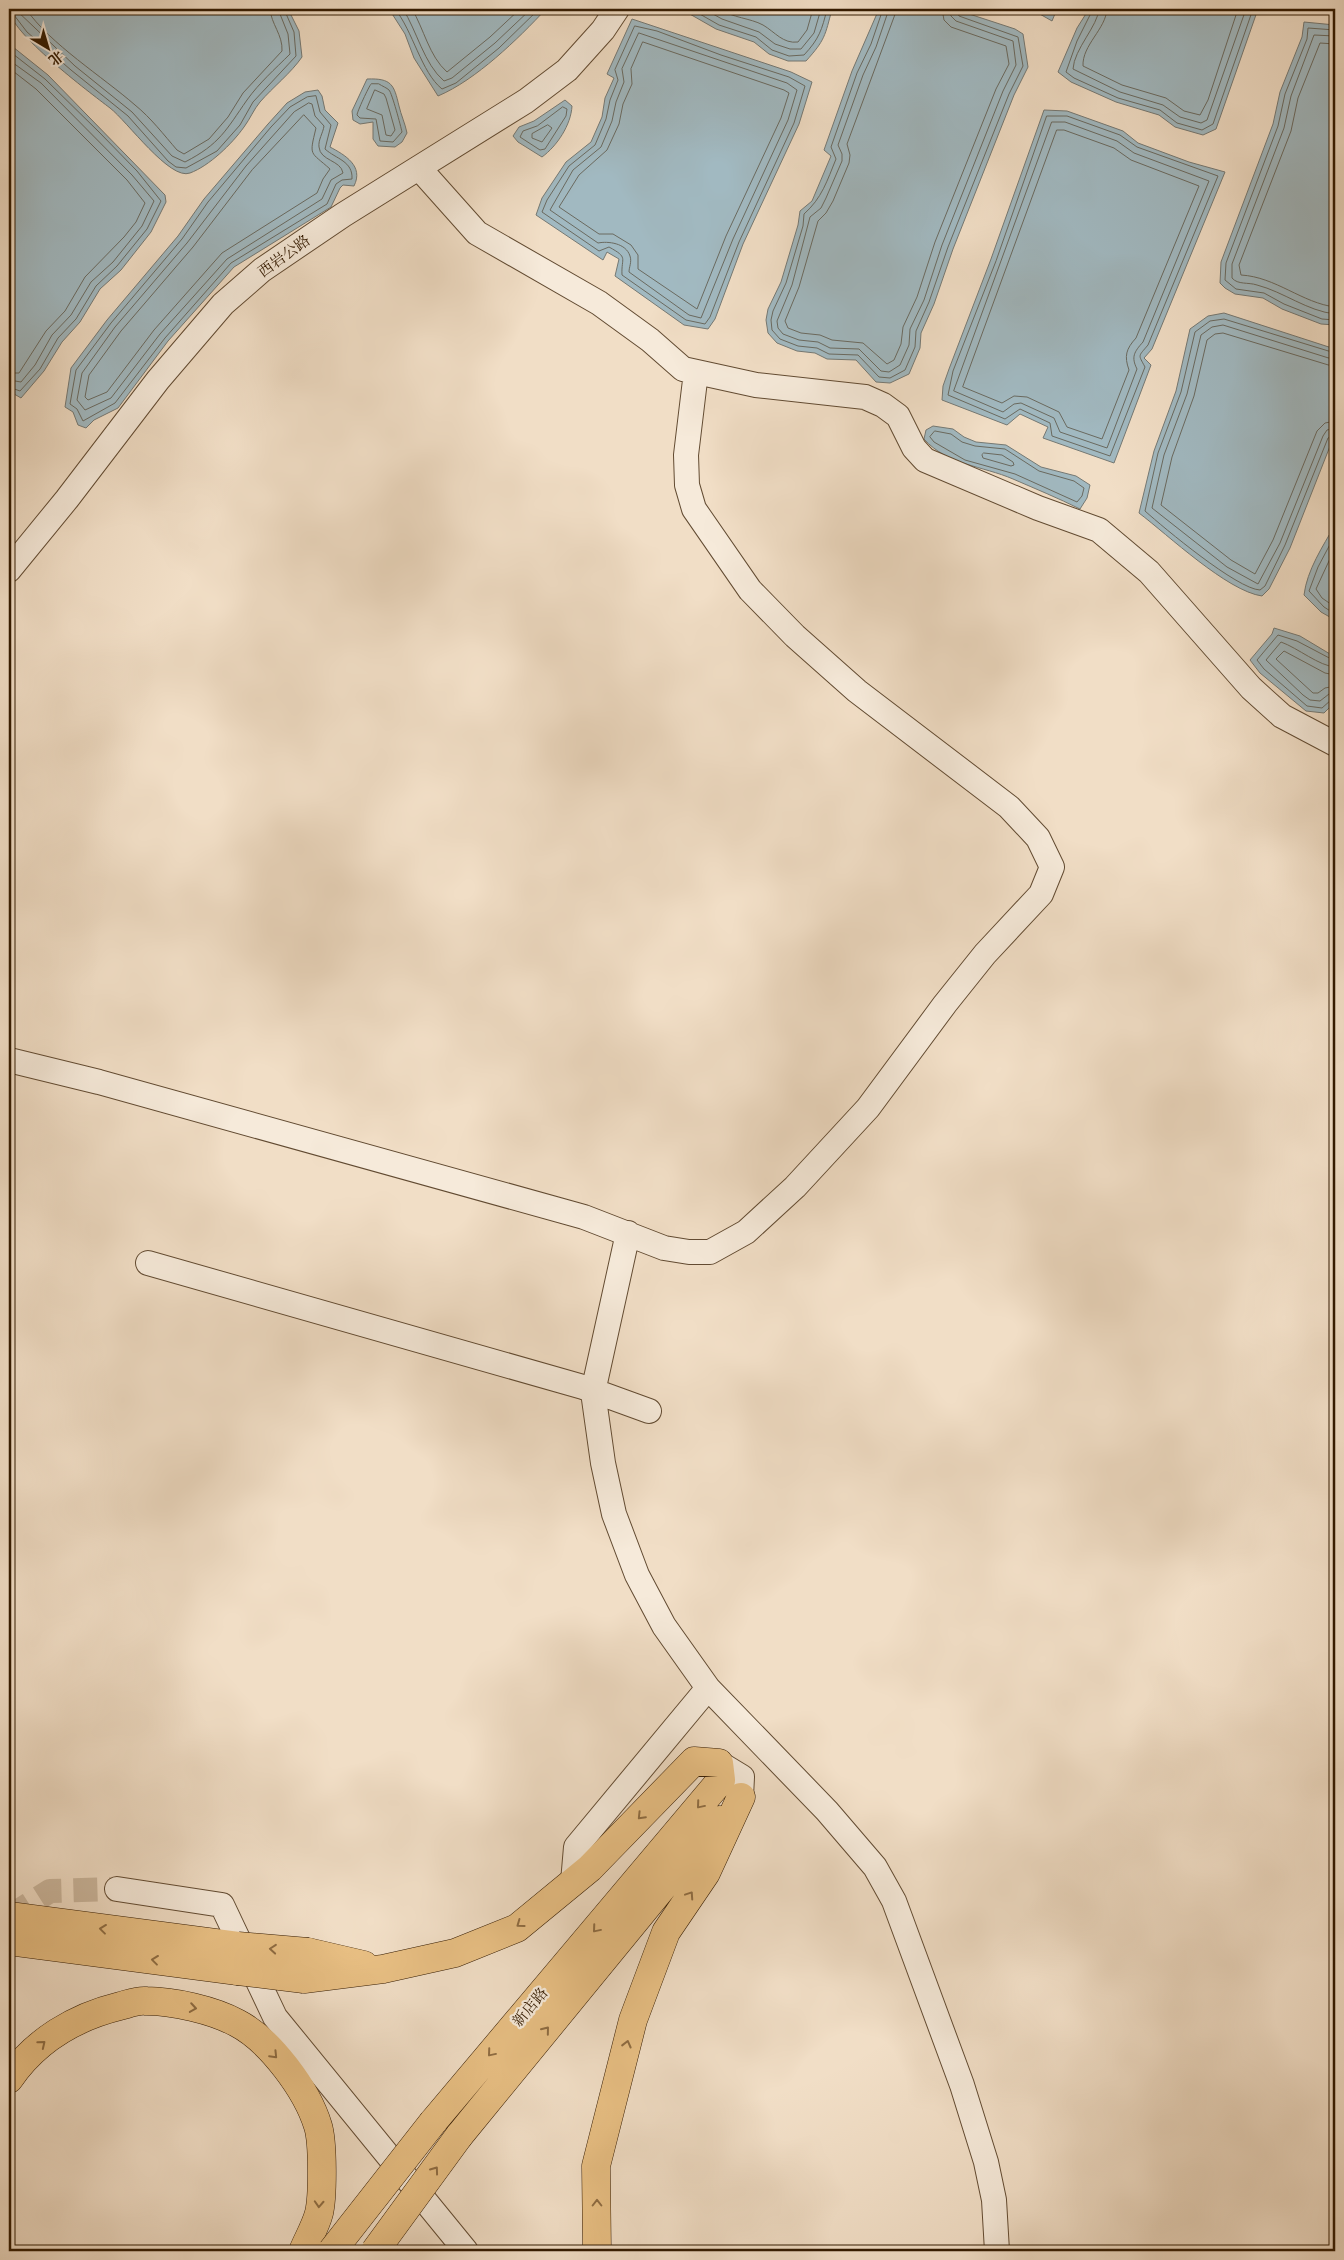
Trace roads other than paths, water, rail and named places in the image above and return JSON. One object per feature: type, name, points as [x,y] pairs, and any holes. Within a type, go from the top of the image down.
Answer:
[{"type":"main road","points":[[9,1916],[238,1959],[304,1979],[383,1969],[455,1953],[516,1928],[590,1868],[694,1761],[719,1763]]},
{"type":"main road","name":"新店路","points":[[332,2251],[433,2122],[721,1780],[719,1763]]},
{"type":"main road","points":[[597,2251],[596,2166],[632,2020],[666,1932],[706,1873],[741,1797]]},
{"type":"main road","name":"新店路","points":[[375,2251],[459,2136],[680,1866],[741,1797]]},
{"type":"main road","points":[[13,1942],[238,1959],[308,1952],[383,1969]]},
{"type":"main road","points":[[9,2079],[22,2060],[58,2031],[108,2009],[145,2000],[202,2009],[238,2023],[260,2040],[287,2068],[318,2126],[321,2169],[319,2213],[304,2251]]},
{"type":"street","name":"西岩公路","points":[[9,570],[67,499],[158,380],[223,304],[262,270],[343,215],[526,101],[567,70],[603,30],[617,9]]},
{"type":"street","points":[[419,168],[477,233],[599,304],[650,340],[683,369],[756,385],[865,397],[883,405],[898,416],[914,448],[925,460],[1038,508],[1099,530],[1149,572],[1251,688],[1282,716],[1335,744]]},
{"type":"street","points":[[9,1060],[108,1084],[584,1217],[664,1248],[710,1252],[746,1232],[795,1186],[868,1108],[974,968],[1023,911],[1041,894],[1052,867],[1038,838],[1009,807],[857,692],[794,636],[750,590],[694,509],[686,485],[686,455],[696,372]]},
{"type":"street","points":[[628,1233],[593,1392],[614,1514],[637,1575],[664,1626],[708,1688],[827,1812],[875,1867],[894,1901],[962,2084],[986,2162],[994,2200],[997,2251]]},
{"type":"street","points":[[148,1263],[583,1387],[649,1411]]},
{"type":"street","points":[[573,1882],[576,1847],[708,1688]]},
{"type":"street","points":[[719,1763],[742,1777],[741,1797]]},
{"type":"street","points":[[117,1889],[222,1905],[275,2017],[466,2251]]},
{"type":"water","points":[[9,9],[288,9],[299,31],[302,57],[293,69],[260,102],[244,127],[227,147],[197,170],[190,173],[182,173],[171,168],[160,159],[110,108],[35,46],[12,19]]},
{"type":"water","points":[[389,9],[546,9],[496,58],[467,80],[438,96],[414,58],[405,34]]},
{"type":"water","points":[[681,9],[832,9],[824,37],[812,54],[806,61],[788,61],[769,54],[754,42],[716,29]]},
{"type":"water","points":[[879,9],[954,9],[1015,29],[1023,34],[1028,67],[1014,95],[953,249],[934,304],[921,333],[920,348],[909,374],[890,383],[876,382],[856,360],[827,359],[815,353],[797,351],[777,343],[768,333],[766,320],[768,309],[781,282],[798,225],[800,211],[812,201],[831,156],[824,150],[852,71]]},
{"type":"water","points":[[1031,9],[1057,9],[1052,21]]},
{"type":"water","points":[[1089,9],[1258,9],[1216,129],[1203,135],[1175,127],[1159,115],[1116,102],[1071,82],[1058,72],[1077,28]]},
{"type":"water","points":[[632,19],[791,72],[812,82],[799,124],[743,244],[715,319],[708,329],[684,325],[615,276],[619,259],[607,252],[603,260],[536,215],[542,198],[566,162],[591,142],[602,117],[605,98],[614,78],[607,74]]},
{"type":"water","points":[[1304,22],[1335,25],[1335,325],[1321,324],[1282,309],[1263,298],[1235,294],[1220,283],[1221,262],[1273,124],[1280,92],[1302,37]]},
{"type":"water","points":[[13,47],[48,75],[165,195],[166,202],[151,232],[121,270],[100,289],[80,322],[62,342],[44,371],[21,398],[9,391],[9,50]]},
{"type":"water","points":[[367,79],[382,80],[393,88],[407,133],[402,142],[395,147],[378,146],[373,139],[373,122],[360,124],[353,120],[352,111]]},
{"type":"water","points":[[318,90],[322,96],[325,110],[338,123],[330,147],[347,158],[355,167],[357,173],[354,186],[343,185],[331,207],[234,267],[168,341],[118,408],[94,420],[86,428],[78,425],[73,412],[65,407],[71,368],[107,320],[178,236],[204,199],[268,124],[287,103],[305,92]]},
{"type":"water","points":[[565,100],[572,106],[566,128],[558,141],[542,157],[518,142],[513,136],[519,127],[534,121]]},
{"type":"water","points":[[1044,110],[1067,111],[1123,131],[1138,143],[1189,162],[1225,172],[1152,349],[1144,358],[1151,365],[1114,463],[1043,438],[1048,427],[1020,414],[1007,425],[942,400],[943,386]]},
{"type":"water","points":[[1224,313],[1335,349],[1334,436],[1290,548],[1269,589],[1262,596],[1248,592],[1215,573],[1139,513],[1154,451],[1176,391],[1190,329],[1208,316]]},
{"type":"water","points":[[933,426],[953,429],[964,437],[976,442],[1006,445],[1041,467],[1076,476],[1090,485],[1087,498],[1080,509],[1013,479],[954,460],[933,448],[924,439],[926,430]]},
{"type":"water","points":[[1335,525],[1335,620],[1321,612],[1304,595],[1308,576]]},
{"type":"water","points":[[1274,628],[1300,636],[1335,657],[1335,702],[1324,713],[1306,711],[1260,673],[1250,660],[1272,634]]},
{"type":"tunnel","points":[[9,1917],[50,1891],[117,1889]]}]
